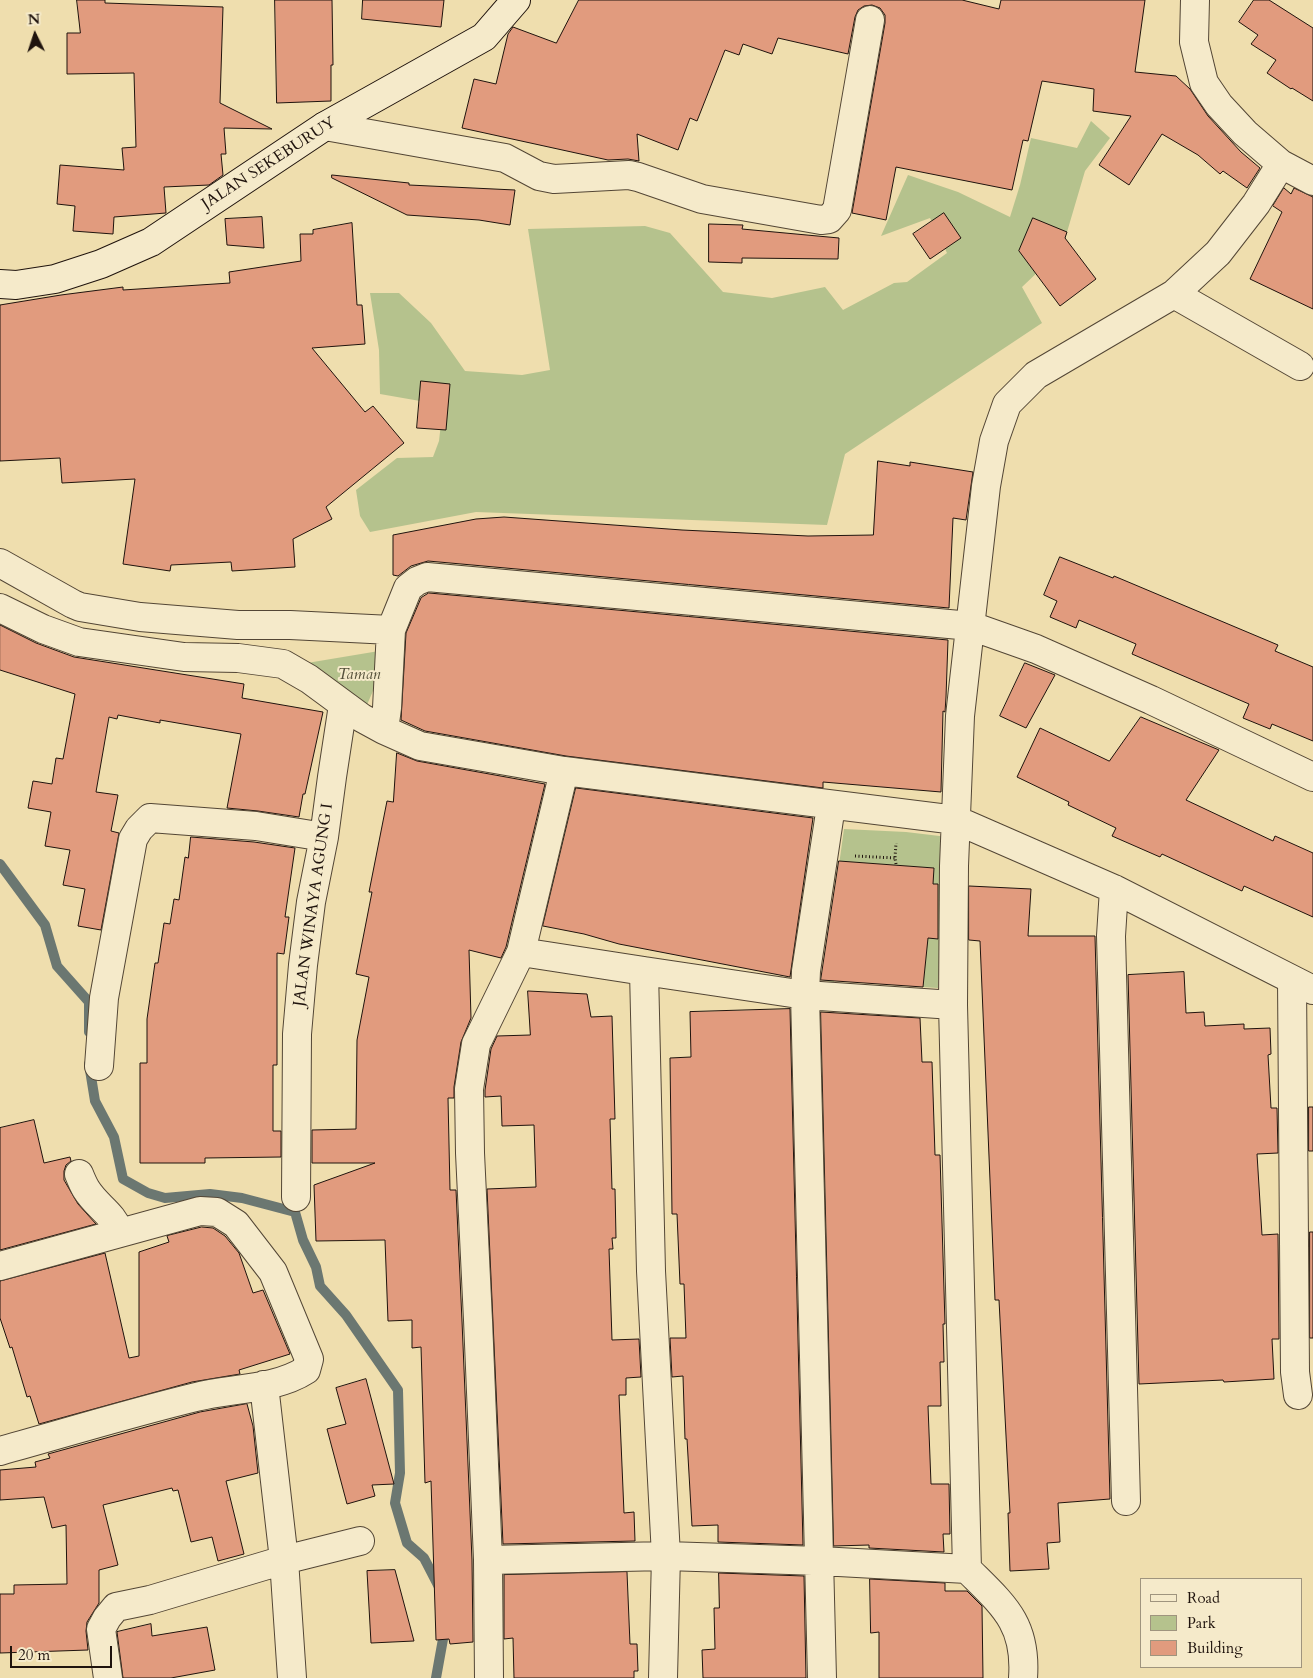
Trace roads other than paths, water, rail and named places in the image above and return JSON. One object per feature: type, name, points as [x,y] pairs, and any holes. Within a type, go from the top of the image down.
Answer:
[{"type":"street","name":"JALAN SEKEBURUY","points":[[0,284],[16,285],[55,279],[101,264],[151,242],[326,126],[484,38],[516,0]]},
{"type":"street","points":[[1195,0],[1194,42],[1204,83],[1219,105],[1238,126],[1281,164],[1313,180]]},
{"type":"street","points":[[326,126],[506,158],[539,176],[554,179],[629,175],[702,199],[821,220],[829,219],[837,210],[870,20]]},
{"type":"street","points":[[967,1569],[953,1005],[956,820],[960,716],[986,486],[994,441],[1007,404],[1036,375],[1174,294],[1218,253],[1256,204],[1281,164]]},
{"type":"street","points":[[1174,294],[1300,366]]},
{"type":"street","points":[[0,563],[80,607],[140,617],[238,625],[290,625],[392,630]]},
{"type":"street","points":[[384,730],[392,630],[408,588],[416,581],[426,578],[971,626],[1036,649],[1142,696],[1313,777]]},
{"type":"street","points":[[67,638],[80,607]]},
{"type":"street","points":[[0,608],[43,629],[79,642],[184,657],[238,658],[283,664],[309,679],[343,705],[384,730],[420,746],[564,771],[830,806],[956,820],[1114,889],[1302,985],[1295,1372],[1298,1395]]},
{"type":"street","points":[[283,664],[290,625]]},
{"type":"street","name":"JALAN WINAYA AGUNG I","points":[[296,1197],[297,1034],[303,965],[311,902],[324,837],[343,705]]},
{"type":"street","points":[[489,1678],[488,1560],[470,1153],[469,1089],[476,1044],[520,952],[564,771]]},
{"type":"street","points":[[822,1678],[805,995],[806,970],[830,806]]},
{"type":"street","points":[[100,1066],[104,998],[133,839],[139,828],[150,818],[256,826],[324,837]]},
{"type":"street","points":[[1114,889],[1111,936],[1126,1501]]},
{"type":"street","points":[[520,952],[805,995],[953,1005]]},
{"type":"street","points":[[644,971],[650,1271],[666,1556],[663,1678]]},
{"type":"street","points":[[78,1174],[86,1189],[104,1211],[113,1218],[120,1234]]},
{"type":"street","points":[[0,1266],[200,1211],[217,1212],[236,1224],[273,1272],[309,1359],[306,1370],[295,1378],[197,1396],[0,1450]]},
{"type":"street","points":[[264,1385],[284,1560],[292,1678]]},
{"type":"street","points":[[108,1678],[101,1629],[116,1607],[150,1600],[284,1560],[360,1541]]},
{"type":"street","points":[[488,1560],[666,1556],[820,1561],[967,1569],[1003,1604],[1016,1626],[1024,1658],[1023,1678]]},
{"type":"waterway","points":[[0,864],[45,925],[57,966],[89,1002],[89,1032]]},
{"type":"waterway","points":[[89,1064],[95,1101],[114,1137],[123,1179],[148,1193],[165,1198],[210,1194],[242,1198],[295,1212],[303,1240],[316,1267],[320,1286],[346,1315],[398,1390],[400,1473],[395,1503],[407,1543],[424,1558],[439,1587]]},
{"type":"waterway","points":[[436,1678],[445,1628]]},
{"type":"park label","name":"Taman","points":[[359,675]]}]
